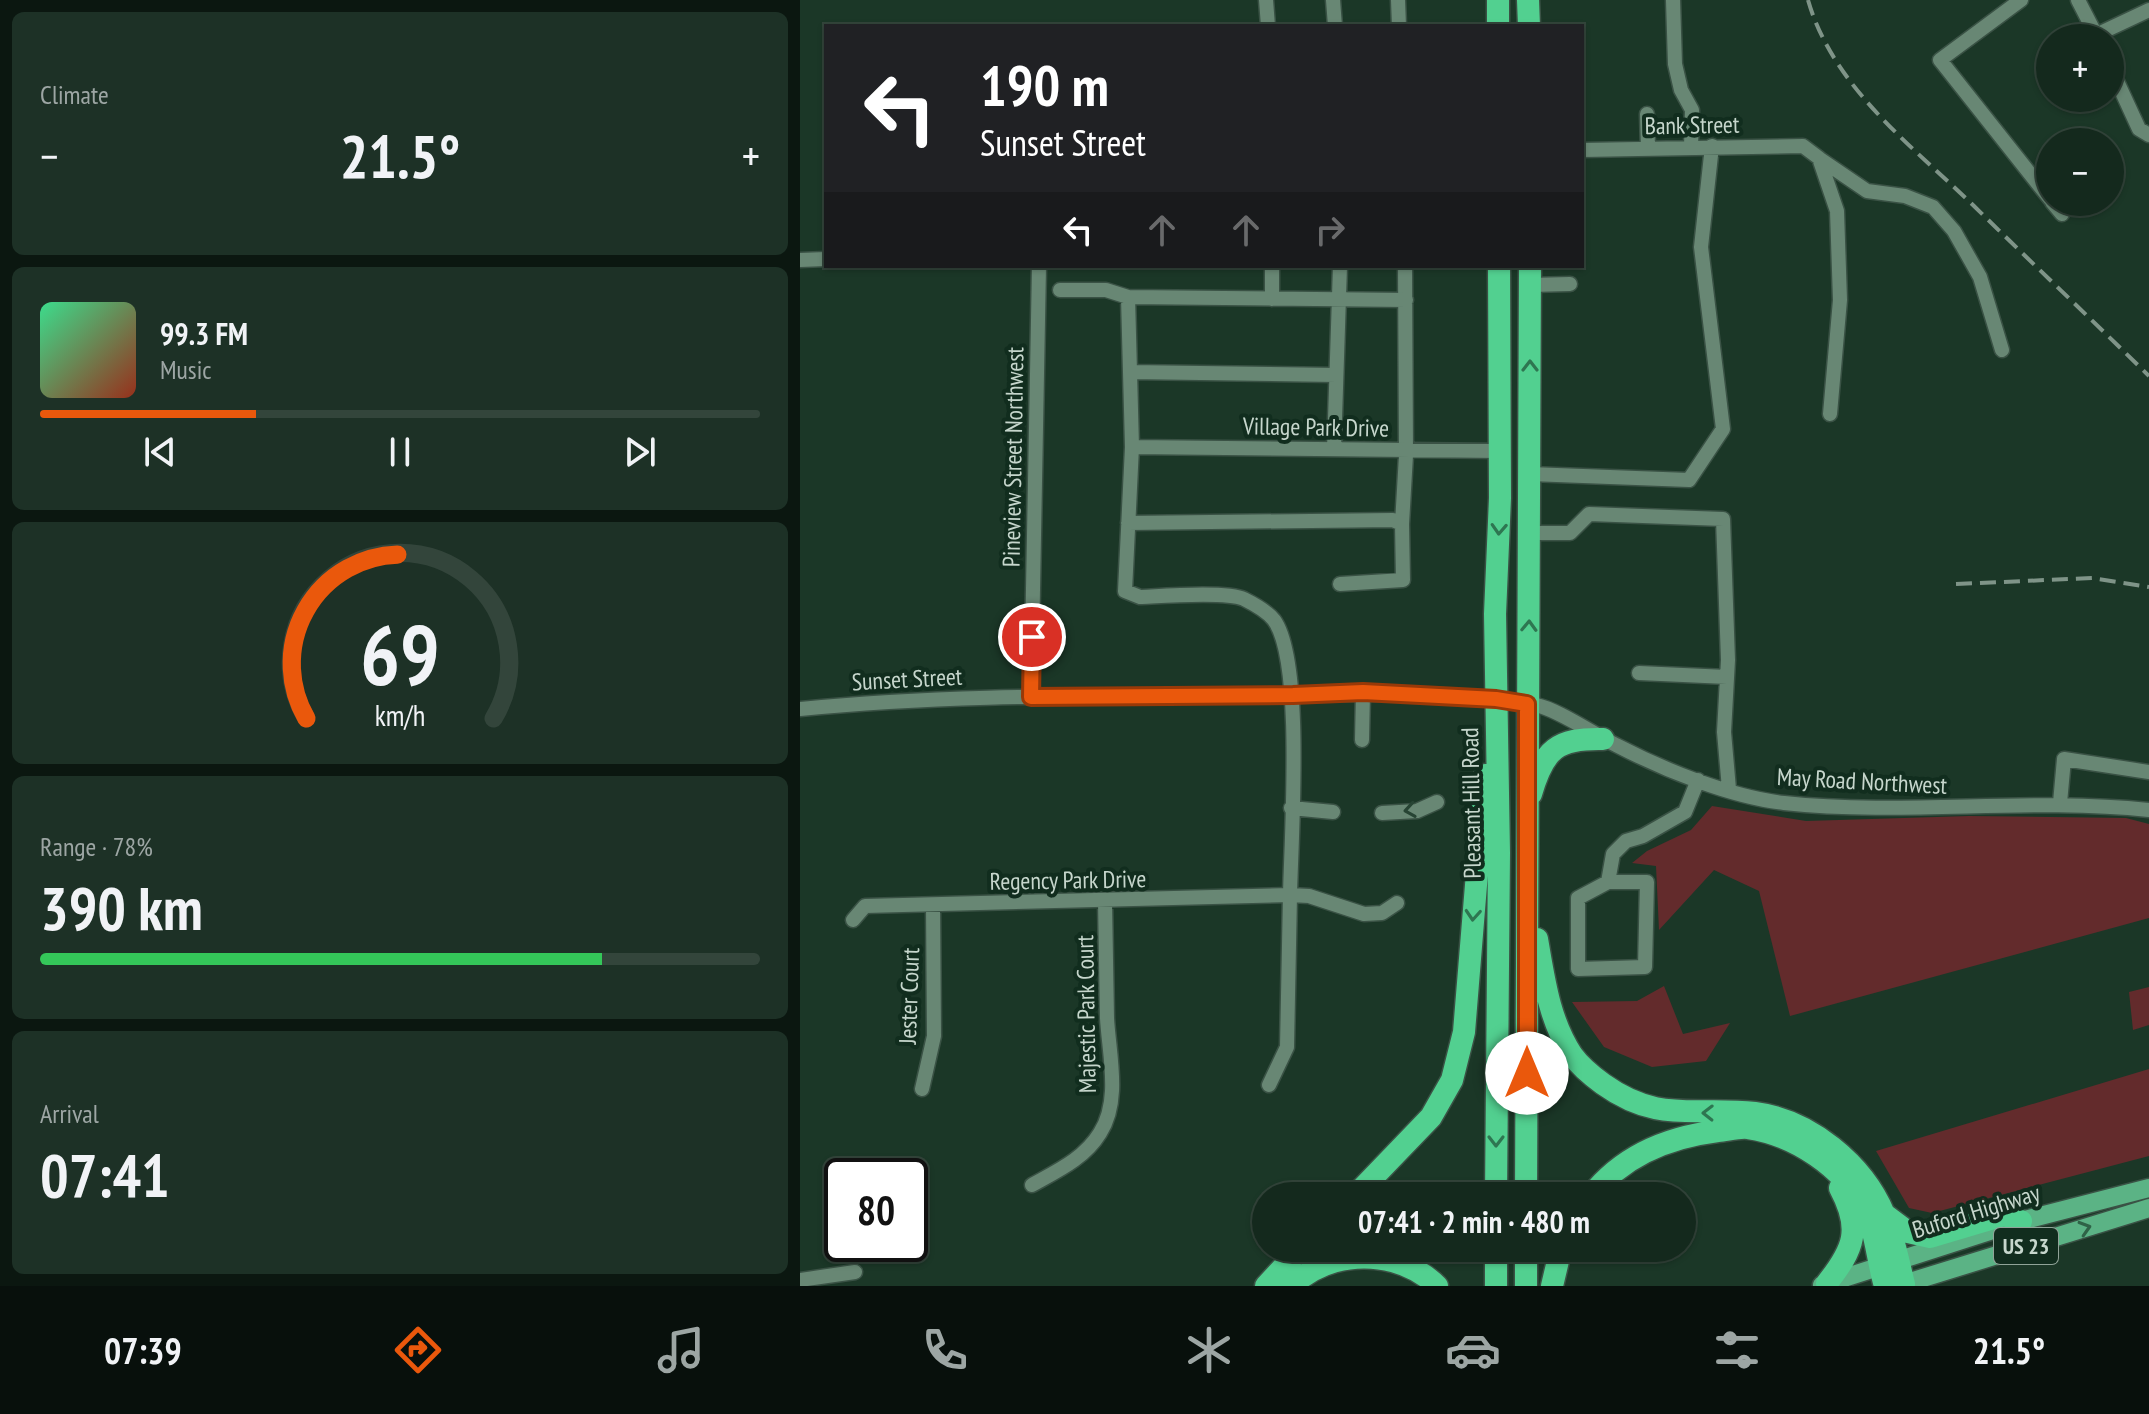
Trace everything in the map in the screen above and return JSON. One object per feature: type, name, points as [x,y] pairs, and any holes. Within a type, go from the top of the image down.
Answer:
[{"type":"highway","points":[[1498,0],[1498,24]]},
{"type":"highway","points":[[1528,0],[1529,24]]},
{"type":"highway","name":"Pleasant Hill Road","points":[[1496,1182],[1499,853],[1495,614],[1500,451],[1499,268]]},
{"type":"highway","points":[[1526,1182],[1530,275]]},
{"type":"highway","points":[[1369,1182],[1431,1117],[1452,1080],[1464,1032],[1489,723],[1496,699]]},
{"type":"highway","points":[[1527,807],[1541,769],[1560,744],[1579,739],[1603,739]]},
{"type":"highway","points":[[1527,886],[1548,1001],[1556,1025],[1573,1057],[1620,1096],[1645,1107],[1676,1112],[1756,1113],[1795,1124],[1826,1142],[1854,1167],[1884,1214],[1908,1232],[1930,1237],[2004,1215],[2021,1221]]},
{"type":"highway","points":[[1604,1182],[1618,1168],[1645,1151],[1690,1134],[1746,1127],[1784,1137],[1814,1154],[1847,1183],[1866,1211],[1893,1276]]},
{"type":"highway","points":[[1690,1134],[1750,1137],[1782,1146],[1809,1159],[1838,1186],[1850,1207],[1854,1231],[1851,1249],[1840,1268],[1822,1285]]},
{"type":"highway","points":[[1360,1182],[1390,1162]]},
{"type":"highway","points":[[1884,1214],[1893,1276]]},
{"type":"highway","points":[[1292,1286],[1301,1276],[1339,1258],[1390,1259],[1427,1276],[1437,1286]]},
{"type":"highway","points":[[1249,1286],[1270,1262]]},
{"type":"highway","points":[[1266,1286],[1288,1262]]},
{"type":"highway","points":[[1496,1262],[1496,1286]]},
{"type":"highway","points":[[1526,1262],[1526,1286]]},
{"type":"highway","points":[[1552,1286],[1558,1262]]},
{"type":"main road","name":"Buford Highway","points":[[1893,1276],[2021,1221],[2149,1188]]},
{"type":"main road","name":"Buford Highway","points":[[1822,1285],[1893,1276],[2149,1208]]},
{"type":"street","points":[[1266,0],[1268,24]]},
{"type":"street","points":[[1333,0],[1335,24]]},
{"type":"street","points":[[1398,0],[1399,24]]},
{"type":"street","points":[[1673,0],[1675,64],[1681,90],[1692,110],[1691,147]]},
{"type":"street","points":[[2021,0],[1940,60],[2036,181]]},
{"type":"street","points":[[2078,0],[2090,24]]},
{"type":"street","points":[[2122,24],[2149,10]]},
{"type":"street","points":[[2124,96],[2139,129],[2149,135]]},
{"type":"street","points":[[1647,114],[1648,148]]},
{"type":"street","points":[[1530,474],[1689,480],[1723,429],[1701,247],[1712,146]]},
{"type":"street","name":"Bank Street","points":[[1584,150],[1803,146],[1819,158]]},
{"type":"street","points":[[1819,158],[1867,191],[1905,196],[1933,207],[1954,231],[1980,277],[2002,350]]},
{"type":"street","points":[[1819,158],[1837,211],[1840,300],[1830,414]]},
{"type":"street","points":[[800,260],[824,259]]},
{"type":"street","name":"Pineview Street Northwest","points":[[1031,697],[1039,268]]},
{"type":"street","points":[[1272,268],[1272,299]]},
{"type":"street","points":[[1334,449],[1340,268]]},
{"type":"street","points":[[1340,584],[1403,580],[1405,268]]},
{"type":"street","points":[[1530,275],[1570,284]]},
{"type":"street","points":[[1060,290],[1106,290],[1128,297],[1406,300]]},
{"type":"street","points":[[1128,297],[1132,447],[1125,591],[1140,597],[1240,597],[1263,610],[1275,621],[1283,641],[1293,695],[1287,1047],[1269,1085]]},
{"type":"street","points":[[1130,372],[1336,375]]},
{"type":"street","name":"Village Park Drive","points":[[1132,447],[1500,451]]},
{"type":"street","points":[[1530,533],[1570,533],[1589,514],[1723,519],[1727,677],[1724,732],[1729,789]]},
{"type":"street","points":[[1128,523],[1393,520],[1402,524]]},
{"type":"street","points":[[1639,673],[1727,677]]},
{"type":"street","points":[[1362,740],[1363,692]]},
{"type":"street","name":"Sunset Street","points":[[800,709],[890,700],[1363,692],[1496,699]]},
{"type":"street","name":"May Road Northwest","points":[[1496,699],[1542,706],[1669,771],[1782,803],[1905,809],[2060,803],[2149,810]]},
{"type":"street","points":[[2060,803],[2064,759],[2149,772]]},
{"type":"street","points":[[1608,882],[1613,854],[1626,841],[1643,836],[1685,812],[1698,780]]},
{"type":"street","points":[[1382,813],[1417,811],[1437,802]]},
{"type":"street","points":[[1291,808],[1333,812]]},
{"type":"street","points":[[1608,882],[1647,882],[1645,967],[1578,969],[1578,898],[1608,882]]},
{"type":"street","name":"Regency Park Drive","points":[[853,920],[865,906],[1290,895],[1309,896],[1364,914],[1382,913],[1397,903]]},
{"type":"street","name":"Majestic Park Court","points":[[1032,1185],[1076,1161],[1100,1133],[1110,1109],[1112,1080],[1107,1019],[1105,901]]},
{"type":"street","name":"Jester Court","points":[[922,1089],[934,1036],[933,905]]},
{"type":"street","points":[[800,1280],[855,1272]]},
{"type":"shaded area","points":[[1712,806],[1806,821],[1969,816],[2126,818],[2149,824],[2149,918],[1790,1016],[1759,891],[1714,870],[1659,930],[1656,866],[1632,863],[1647,851],[1691,830]]},
{"type":"shaded area","points":[[1664,986],[1683,1034],[1730,1023],[1706,1061],[1652,1067],[1604,1047],[1572,1002],[1637,1001]]},
{"type":"shaded area","points":[[2149,987],[2149,1025],[2133,1030],[2129,992]]},
{"type":"shaded area","points":[[2149,1069],[2149,1156],[1932,1213],[1909,1208],[1876,1151]]},
{"type":"railway","points":[[1808,0],[1836,60],[1877,113],[2149,376]]},
{"type":"railway","points":[[1956,584],[2092,578],[2149,587]]},
{"type":"route","points":[[1032,637],[1031,697],[1363,692],[1496,699],[1527,704],[1527,1073]]}]
